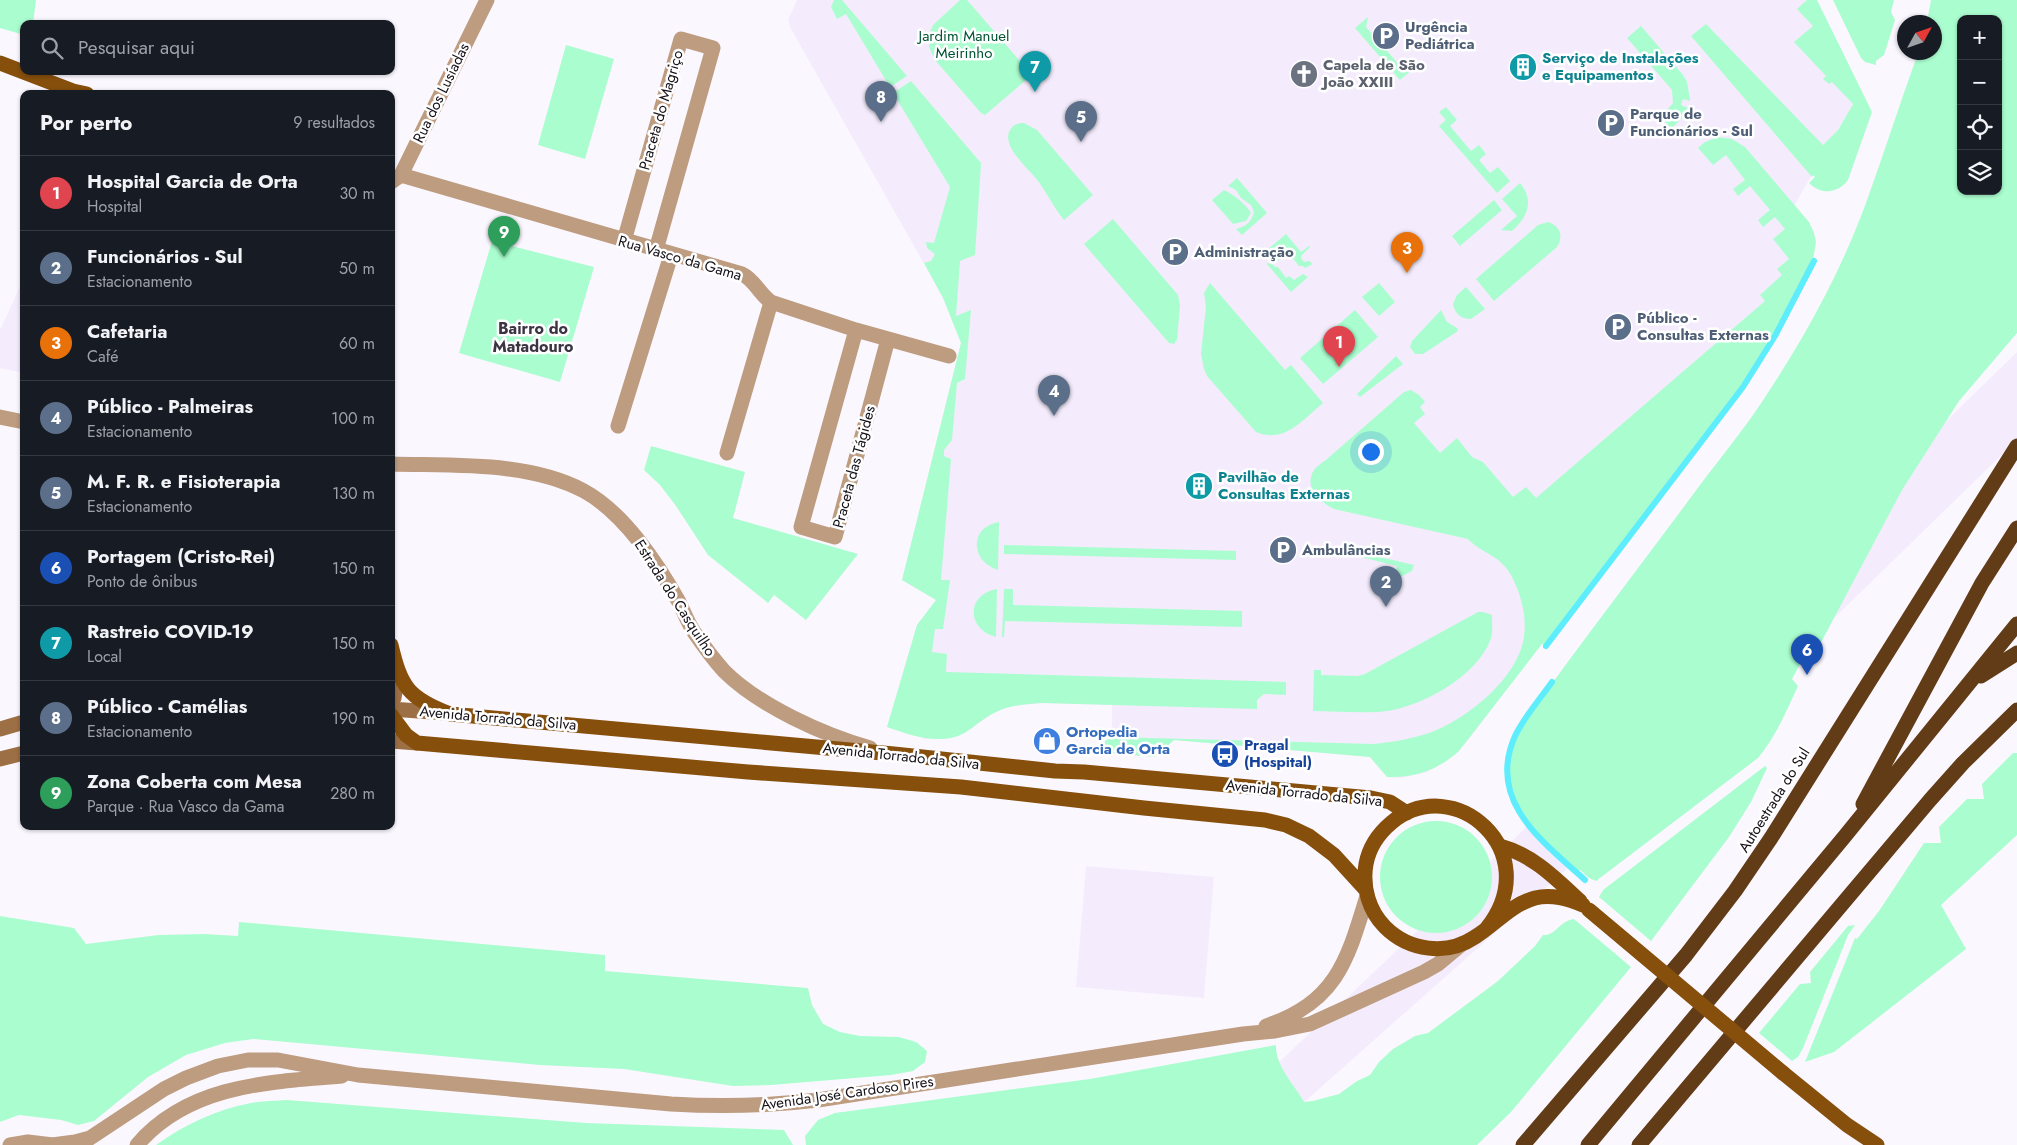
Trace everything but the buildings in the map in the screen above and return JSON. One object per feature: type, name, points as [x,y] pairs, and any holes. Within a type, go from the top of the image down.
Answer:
[{"type":"highway","name":"Autoestrada do Sul","points":[[1524,1145],[1656,991],[1735,891],[1771,838],[2017,446]]},
{"type":"highway","points":[[1845,836],[1982,583],[2017,528]]},
{"type":"highway","points":[[1588,1145],[1845,836],[2017,624]]},
{"type":"highway","points":[[1971,682],[2017,653]]},
{"type":"highway","points":[[1639,1145],[1930,800],[1963,763],[2017,710]]},
{"type":"main road","points":[[0,63],[20,71]]},
{"type":"main road","points":[[32,75],[71,90]]},
{"type":"main road","points":[[395,662],[398,674],[395,692]]},
{"type":"main road","points":[[398,674],[417,698],[430,706],[450,714]]},
{"type":"main road","name":"Avenida Torrado da Silva","points":[[395,708],[894,754],[1055,771],[1371,798],[1390,802],[1407,813]]},
{"type":"main road","points":[[395,720],[406,735],[416,743]]},
{"type":"main road","points":[[0,729],[20,723]]},
{"type":"main road","name":"Avenida Torrado da Silva","points":[[395,741],[748,772],[961,786],[1144,808],[1265,820],[1286,825],[1308,836],[1328,850],[1366,893]]},
{"type":"main road","points":[[0,760],[20,754]]},
{"type":"main road","points":[[1487,928],[1502,904],[1507,874],[1500,846],[1482,823],[1456,810],[1427,807],[1407,813],[1385,828],[1370,850],[1365,877],[1366,893],[1372,910],[1381,923],[1404,942],[1418,947],[1433,949],[1448,948],[1462,944],[1487,928],[1516,906],[1538,898],[1558,897],[1586,907]]},
{"type":"main road","points":[[1500,846],[1517,851],[1544,868],[1586,907],[1783,1073],[1847,1125],[1877,1145]]},
{"type":"street","name":"Rua dos Lusíadas","points":[[396,178],[487,0]]},
{"type":"street","name":"Praceta do Magriço","points":[[624,241],[681,39],[713,48],[656,250]]},
{"type":"street","name":"Rua Vasco da Gama","points":[[396,178],[742,274],[752,280],[762,296],[772,302],[888,340],[949,356]]},
{"type":"street","points":[[618,426],[671,255]]},
{"type":"street","points":[[727,453],[772,302]]},
{"type":"street","name":"Praceta das Tágides","points":[[856,330],[801,527],[835,537],[888,340]]},
{"type":"street","points":[[0,417],[20,421]]},
{"type":"street","name":"Estrada do Casquilho","points":[[395,464],[492,468],[536,473],[586,491],[606,506],[636,536],[679,602],[694,632],[724,671],[753,694],[791,716],[842,740],[894,754]]},
{"type":"street","name":"Avenida José Cardoso Pires","points":[[1243,1034],[1298,1013],[1322,994],[1337,975],[1347,956],[1366,893]]},
{"type":"street","name":"Avenida José Cardoso Pires","points":[[10,1145],[28,1142],[52,1145],[90,1138],[164,1089],[186,1078],[218,1066],[248,1060],[278,1060],[358,1075],[671,1104],[755,1106],[818,1100],[1243,1034],[1289,1029],[1332,1015],[1431,968],[1462,944]]},
{"type":"street","name":"Avenida José Cardoso Pires","points":[[137,1145],[148,1132],[182,1108],[233,1088],[290,1080],[358,1075]]},
{"type":"shaded area","points":[[797,0],[1810,0],[1855,100],[1790,213],[1808,251],[1547,635],[1469,739],[1448,760],[1427,772],[1401,778],[1387,777],[1370,757],[1174,740],[1155,757],[1110,753],[1104,748],[1104,745],[1105,741],[1112,736],[1112,705],[1042,703],[1012,706],[993,713],[965,733],[947,738],[925,739],[887,727],[917,625],[936,600],[902,580],[961,343],[943,297],[791,29],[788,20]]},
{"type":"shaded area","points":[[20,287],[20,372],[0,368],[0,330]]},
{"type":"shaded area","points":[[2017,352],[2017,440],[1677,771],[1256,1145],[1192,1145],[1639,720]]},
{"type":"shaded area","points":[[1086,866],[1214,877],[1204,998],[1076,987]]},
{"type":"green space","points":[[0,0],[36,0],[34,20],[20,20],[20,34],[0,28]]},
{"type":"green space","points":[[834,0],[842,0],[907,76],[890,87],[846,14],[837,19],[831,7]]},
{"type":"green space","name":"Jardim Manuel Meirinho","points":[[960,0],[967,0],[1032,75],[985,115],[981,113],[935,60],[929,47],[930,32],[933,25]]},
{"type":"green space","points":[[1807,0],[1817,0],[1872,112],[1848,180],[1839,188],[1829,191],[1819,190],[1809,183],[1815,177],[1813,175],[1812,177],[1691,36],[1706,24],[1823,145],[1838,130],[1853,104],[1832,82],[1829,84],[1823,79],[1826,76],[1794,42],[1813,26],[1797,9]]},
{"type":"green space","points":[[1833,0],[1894,0],[1891,12],[1895,20],[1884,55],[1876,61],[1876,65],[1865,62],[1861,58]]},
{"type":"green space","points":[[1931,0],[2017,0],[2017,333],[1959,401],[1902,490],[1809,665],[1800,664],[1792,679],[1798,686],[1775,732],[1758,758],[1596,881],[1580,870],[1578,872],[1538,835],[1518,807],[1512,791],[1509,773],[1514,742],[1519,731],[1542,697],[1737,437],[1785,366],[1824,298],[1857,227],[1916,60],[1942,60],[1942,15],[1928,15]]},
{"type":"green space","points":[[1368,17],[1366,27],[1403,69],[1413,69],[1400,80],[1355,28]]},
{"type":"green space","points":[[1641,26],[1687,82],[1690,101],[1683,99],[1681,105],[1688,108],[1684,116],[1671,129],[1661,117],[1673,103],[1672,90],[1627,38]]},
{"type":"green space","points":[[566,45],[614,59],[585,159],[538,145]]},
{"type":"green space","points":[[911,81],[981,163],[975,255],[960,261],[956,316],[971,310],[965,379],[957,383],[952,440],[944,450],[944,456],[951,459],[941,580],[950,580],[943,629],[935,629],[932,652],[947,654],[946,672],[1286,682],[1286,695],[1264,694],[1257,700],[1257,709],[1027,704],[1000,710],[958,736],[940,739],[922,738],[887,727],[917,625],[936,600],[902,580],[961,343],[943,298],[924,263],[931,261],[935,254],[927,248],[926,242],[934,243],[950,187],[893,93]]},
{"type":"green space","points":[[1446,107],[1457,120],[1450,126],[1471,151],[1479,145],[1486,154],[1479,160],[1490,173],[1498,167],[1510,181],[1497,193],[1439,126],[1446,120],[1439,112]]},
{"type":"green space","points":[[1019,123],[1024,123],[1037,130],[1093,195],[1064,220],[1038,181],[1018,158],[1010,145],[1008,138],[1010,130]]},
{"type":"green space","points":[[1718,137],[1732,139],[1745,147],[1809,222],[1816,242],[1813,260],[1775,336],[1742,386],[1544,645],[1542,644],[1459,751],[1451,758],[1426,772],[1407,776],[1387,777],[1370,757],[1174,740],[1155,757],[1106,751],[1104,747],[1105,741],[1112,737],[1373,744],[1388,742],[1425,734],[1446,726],[1475,707],[1489,695],[1512,667],[1520,652],[1524,637],[1525,621],[1520,597],[1515,582],[1506,568],[1496,558],[1468,539],[1334,509],[1323,502],[1315,493],[1312,488],[1311,476],[1318,466],[1404,392],[1411,390],[1425,402],[1420,407],[1425,414],[1414,423],[1440,453],[1457,438],[1472,457],[1483,462],[1513,497],[1526,487],[1536,498],[1765,301],[1760,295],[1782,275],[1777,269],[1789,259],[1773,239],[1785,229],[1775,217],[1763,227],[1758,220],[1770,210],[1750,186],[1738,196],[1733,189],[1745,180],[1726,155],[1713,165],[1698,148],[1705,142]]},
{"type":"green space","points":[[1237,178],[1267,213],[1242,235],[1236,229],[1248,223],[1254,212],[1251,205],[1241,198],[1236,190],[1228,186]]},
{"type":"green space","points":[[1520,183],[1527,196],[1528,203],[1525,215],[1512,231],[1501,230],[1517,216],[1502,199]]},
{"type":"green space","points":[[1224,190],[1232,194],[1249,209],[1251,213],[1246,221],[1233,224],[1212,200]]},
{"type":"green space","points":[[1494,200],[1502,210],[1460,246],[1452,236]]},
{"type":"green space","points":[[1113,219],[1178,295],[1180,306],[1177,340],[1174,344],[1169,343],[1084,244]]},
{"type":"green space","points":[[1548,222],[1560,232],[1557,247],[1494,301],[1476,279],[1538,225]]},
{"type":"green space","points":[[1286,234],[1301,252],[1310,247],[1301,258],[1304,262],[1309,261],[1313,264],[1305,268],[1299,266],[1291,256],[1276,261],[1267,255],[1267,250]]},
{"type":"green space","points":[[492,241],[594,267],[560,382],[459,353]]},
{"type":"green space","points":[[1266,263],[1278,267],[1286,278],[1289,276],[1294,280],[1303,274],[1308,277],[1291,292]]},
{"type":"green space","points":[[1210,283],[1285,370],[1291,365],[1323,403],[1300,423],[1284,433],[1266,435],[1256,432],[1207,376],[1201,354],[1206,307],[1204,293]]},
{"type":"green space","points":[[1379,283],[1395,302],[1379,316],[1362,297]]},
{"type":"green space","points":[[1466,287],[1485,309],[1471,319],[1459,315],[1455,311],[1453,304],[1457,295]]},
{"type":"green space","points":[[1355,310],[1378,337],[1323,384],[1300,358]]},
{"type":"green space","points":[[1441,310],[1447,322],[1457,328],[1458,331],[1423,354],[1415,354],[1410,347],[1412,341]]},
{"type":"green space","points":[[1396,356],[1403,364],[1360,397],[1357,394]]},
{"type":"green space","points":[[651,446],[745,472],[733,518],[858,554],[806,620],[774,595],[768,603],[708,555],[676,506],[660,485],[644,470]]},
{"type":"green space","points":[[999,522],[998,570],[989,566],[982,559],[978,552],[977,544],[982,530],[989,525]]},
{"type":"green space","points":[[1004,545],[1236,551],[1236,560],[1004,554]]},
{"type":"green space","points":[[1354,551],[1414,565],[1412,571],[1394,580],[1397,566],[1353,555]]},
{"type":"green space","points":[[997,589],[996,637],[986,633],[979,627],[975,620],[974,612],[975,604],[980,597],[987,592]]},
{"type":"green space","points":[[1004,589],[1013,589],[1013,605],[1242,611],[1242,627],[1005,621],[1004,637],[1002,637]]},
{"type":"green space","points":[[1478,612],[1492,615],[1491,638],[1485,652],[1462,676],[1433,695],[1417,703],[1387,711],[1313,711],[1314,670],[1321,670],[1321,675],[1358,676],[1365,674]]},
{"type":"green space","points":[[2013,753],[2017,753],[2017,835],[1941,905],[1966,949],[1834,1052],[1805,1062],[1855,938],[1857,939],[1879,911],[1924,843],[1941,843],[1939,827],[1967,799],[1984,799],[1982,784]]},
{"type":"green space","points":[[1765,766],[1767,768],[1751,802],[1729,837],[1651,941],[1599,897],[1603,890]]},
{"type":"green space","points":[[1436,821],[1458,825],[1476,837],[1488,855],[1492,877],[1488,899],[1476,917],[1458,929],[1436,933],[1414,929],[1396,917],[1384,899],[1380,877],[1384,855],[1396,837],[1414,825]]},
{"type":"green space","points":[[0,916],[74,928],[86,944],[159,935],[204,934],[238,936],[239,922],[605,955],[605,971],[808,988],[812,1005],[823,1024],[840,1032],[860,1036],[899,1037],[916,1042],[927,1051],[925,1062],[913,1071],[891,1075],[771,1085],[733,1086],[624,1069],[540,1065],[253,1039],[225,1043],[186,1055],[148,1077],[94,1121],[78,1125],[61,1120],[19,1115],[0,1122]]},
{"type":"green space","points":[[1574,919],[1631,967],[1511,1112],[1477,1145],[806,1145],[805,1136],[818,1120],[835,1113],[1090,1079],[1276,1045],[1282,1068],[1304,1102],[1339,1094],[1357,1081],[1370,1075],[1379,1062],[1393,1049],[1415,1036],[1428,1033],[1498,981],[1535,946],[1543,935],[1551,933],[1565,922]]},
{"type":"green space","points":[[1855,925],[1848,935],[1803,1048],[1798,1057],[1792,1061],[1759,1033],[1800,984],[1811,983],[1810,972],[1848,926]]},
{"type":"green space","points":[[287,1100],[586,1123],[784,1130],[793,1145],[156,1145],[189,1125],[226,1109],[264,1101]]},
{"type":"waterway","points":[[1546,646],[1743,387],[1775,336],[1814,261]]},
{"type":"waterway","points":[[1552,682],[1527,715],[1515,736],[1508,759],[1508,781],[1513,800],[1523,818],[1552,851],[1585,880]]},
{"type":"place","name":"Urgência Pediátrica","points":[[1386,36]]},
{"type":"place","name":"Serviço de Instalações e Equipamentos","points":[[1523,67]]},
{"type":"place","name":"Capela de São João XXIII","points":[[1304,74]]},
{"type":"place","name":"Rastreio COVID-19","points":[[1035,92]]},
{"type":"place","name":"Público - Camélias","points":[[881,122]]},
{"type":"place","name":"Parque de Funcionários - Sul","points":[[1611,123]]},
{"type":"place","name":"M. F. R. e Fisioterapia","points":[[1081,142]]},
{"type":"place","name":"Administração","points":[[1175,252]]},
{"type":"place","name":"Zona Coberta com Mesa","points":[[504,257]]},
{"type":"place","name":"Cafetaria","points":[[1407,273]]},
{"type":"place","name":"Público - Consultas Externas","points":[[1618,327]]},
{"type":"place","name":"Hospital Garcia de Orta","points":[[1339,367]]},
{"type":"place","name":"Público - Palmeiras","points":[[1054,416]]},
{"type":"place","name":"Pavilhão de Consultas Externas","points":[[1199,486]]},
{"type":"place","name":"Ambulâncias","points":[[1283,550]]},
{"type":"place","name":"Funcionários - Sul","points":[[1386,607]]},
{"type":"place","name":"Portagem (Cristo-Rei)","points":[[1807,675]]},
{"type":"place","name":"Ortopedia Garcia de Orta","points":[[1047,741]]},
{"type":"place","name":"Pragal (Hospital)","points":[[1225,754]]},
{"type":"district","name":"Bairro do Matadouro","points":[[533,337]]}]
